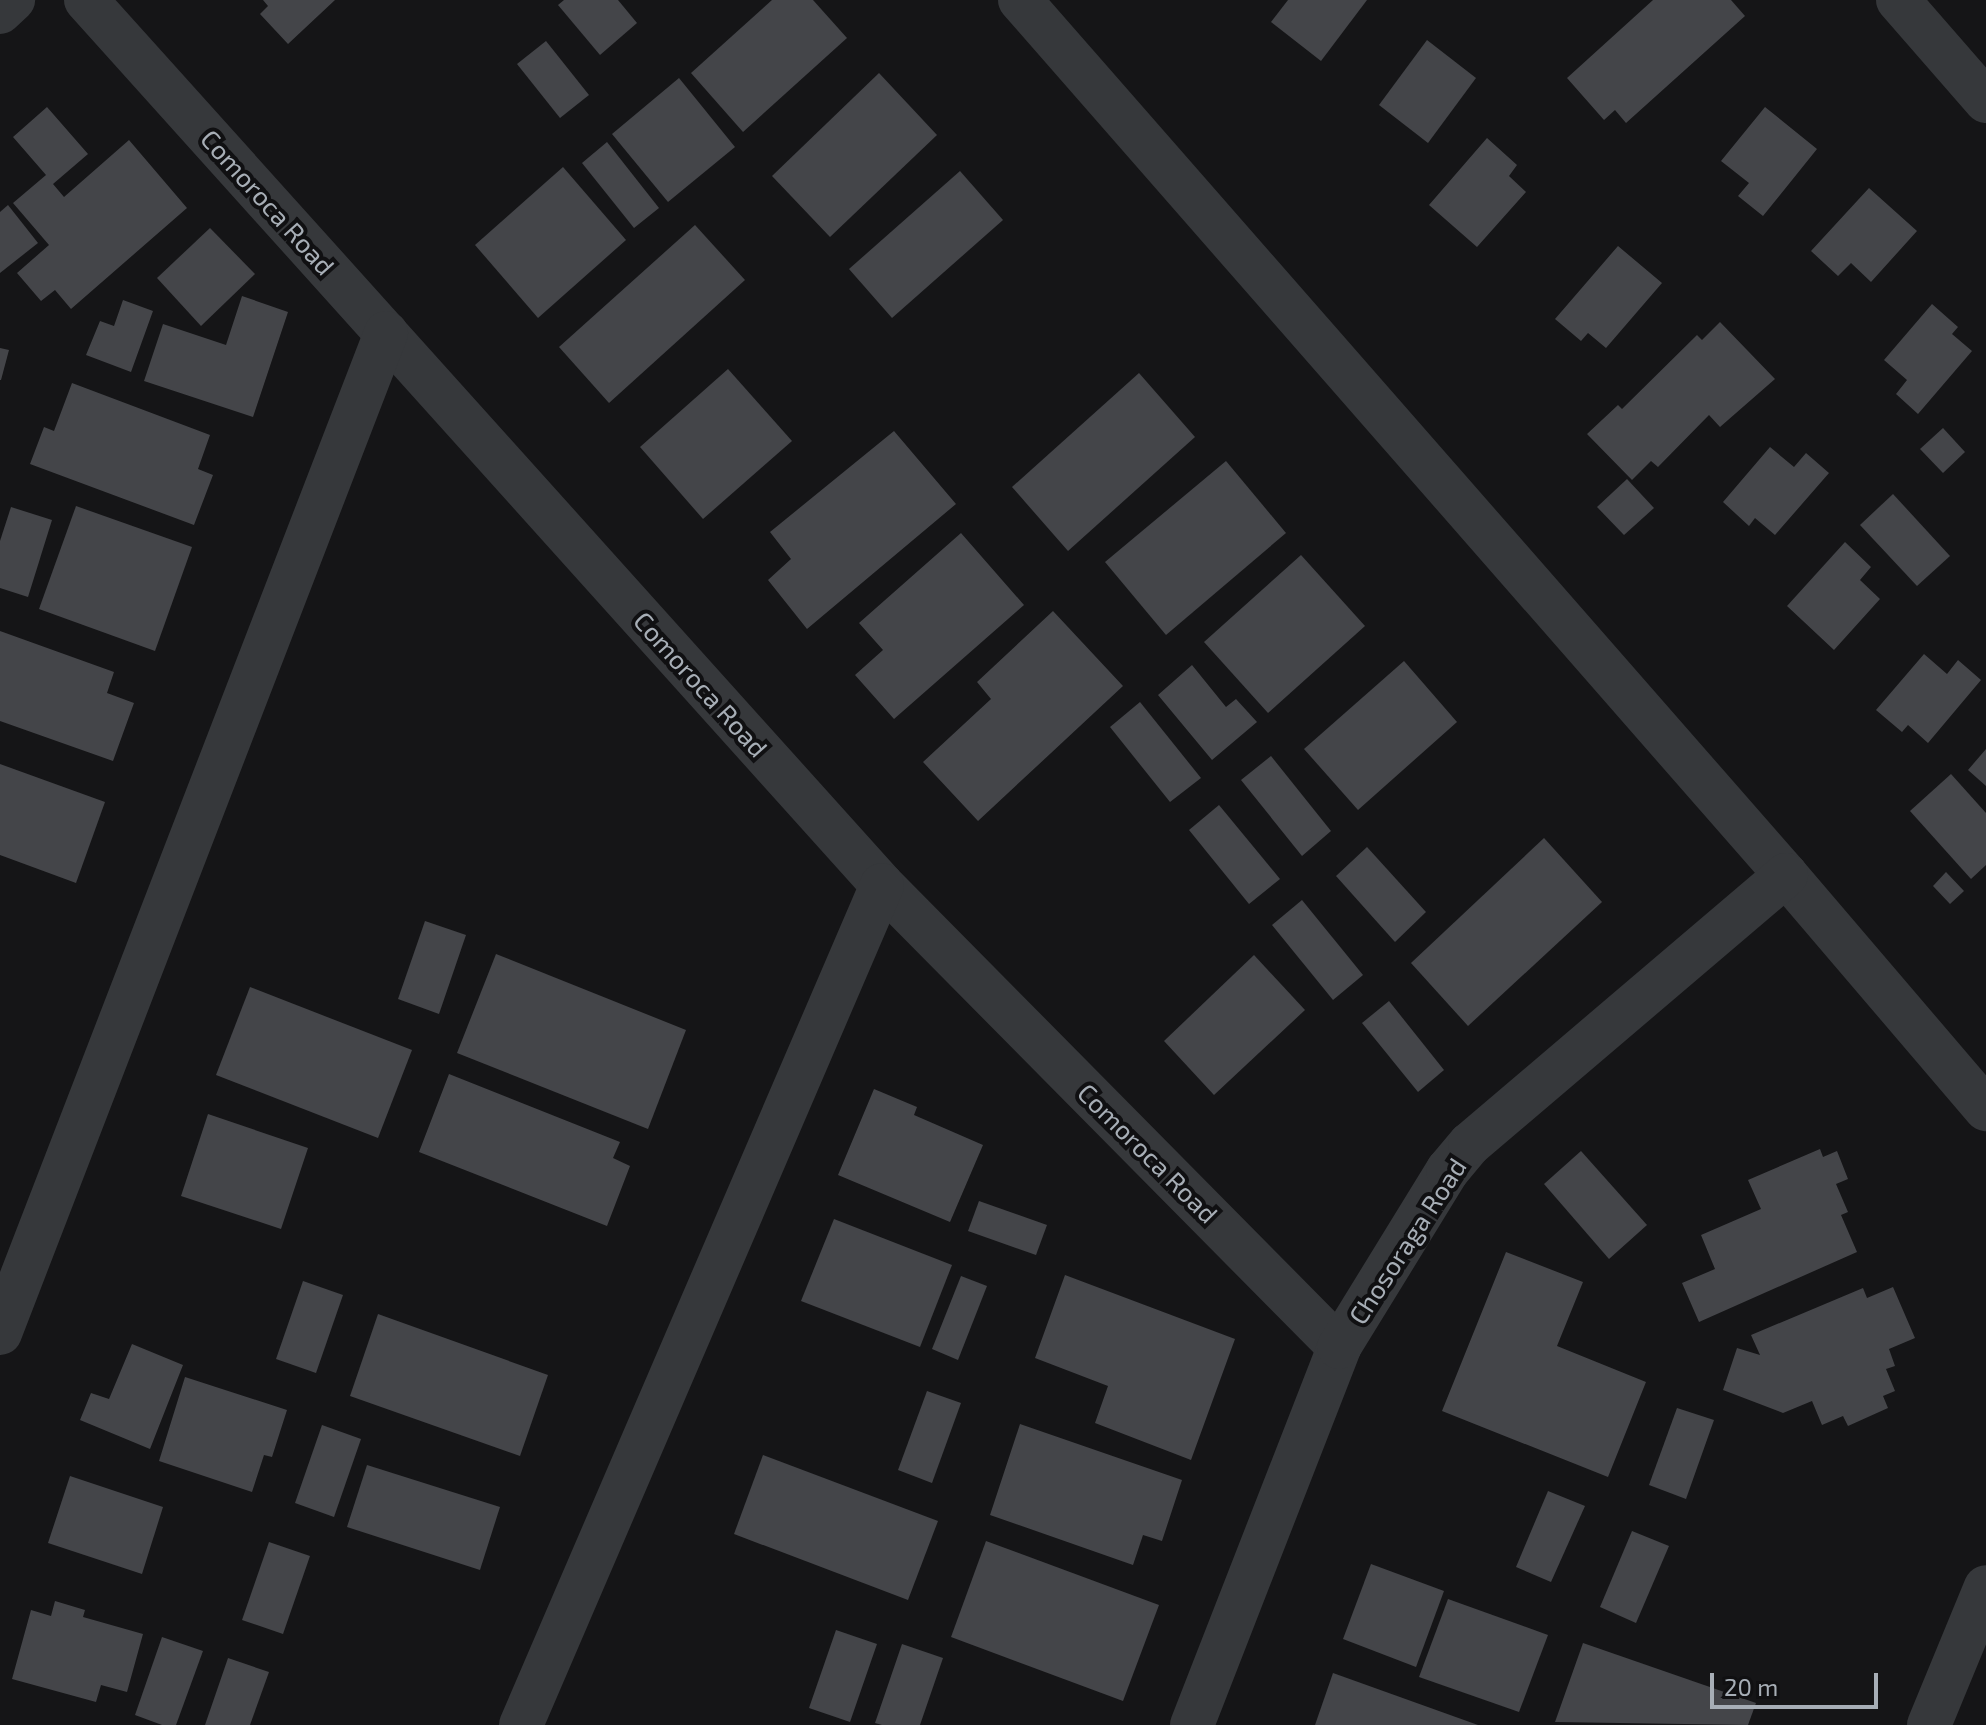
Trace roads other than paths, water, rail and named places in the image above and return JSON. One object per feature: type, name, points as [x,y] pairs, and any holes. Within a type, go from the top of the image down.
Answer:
[{"type":"street","points":[[0,12],[13,0]]},
{"type":"street","name":"Comoroca Road","points":[[86,0],[882,885],[1339,1347]]},
{"type":"street","points":[[1020,0],[1786,875],[1986,1109]]},
{"type":"street","points":[[1898,0],[1986,101]]},
{"type":"street","points":[[0,1333],[386,333]]},
{"type":"street","name":"Chosoraga Road","points":[[1192,1725],[1339,1347],[1448,1170],[1470,1144],[1786,875]]},
{"type":"street","points":[[521,1725],[882,885]]},
{"type":"street","points":[[1929,1725],[1986,1587]]}]
